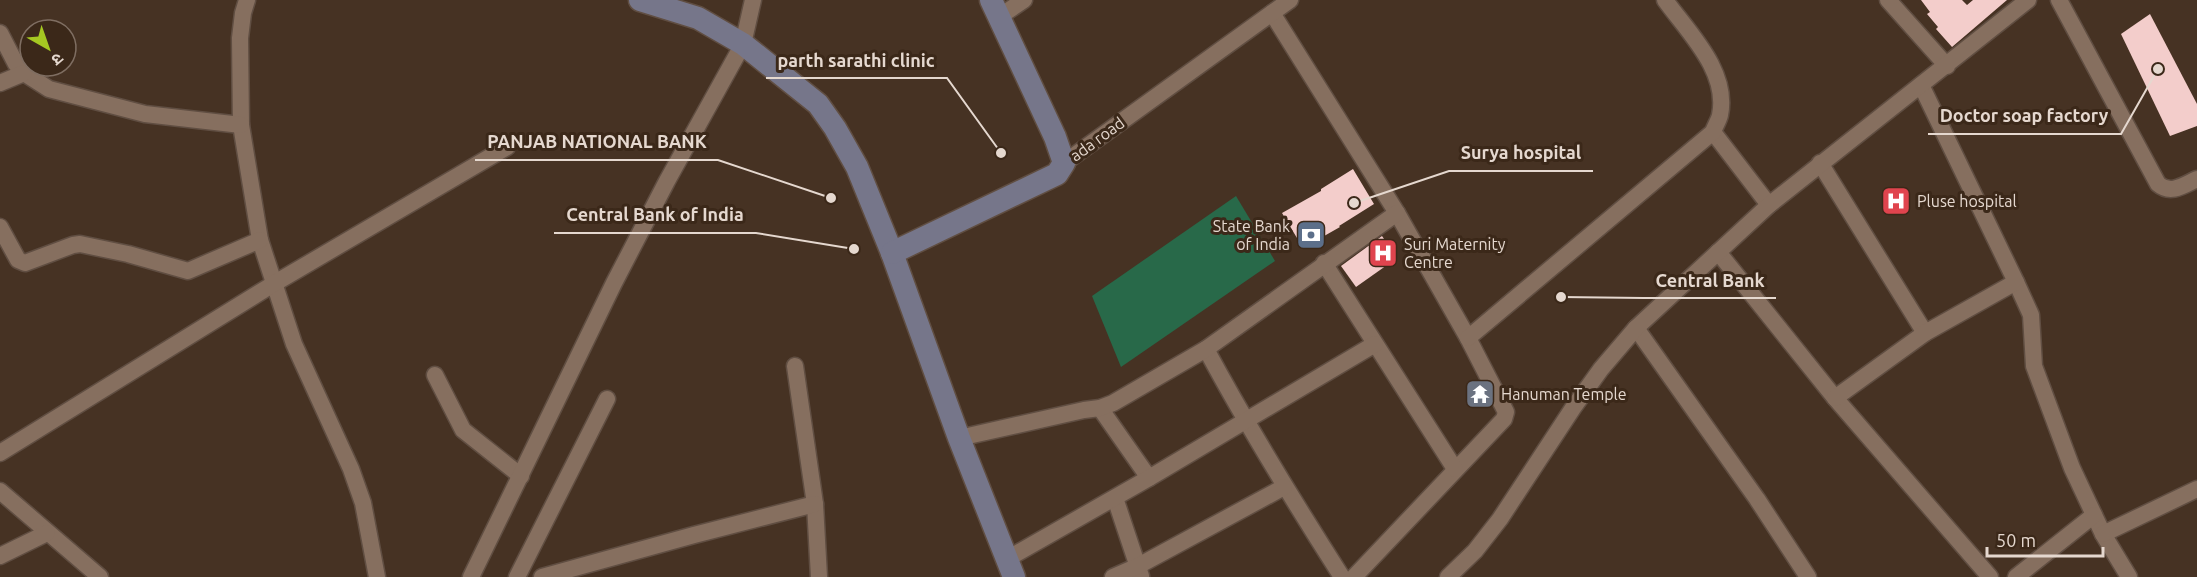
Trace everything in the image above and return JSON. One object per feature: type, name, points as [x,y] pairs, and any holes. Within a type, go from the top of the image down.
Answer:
[{"type":"main road","points":[[640,0],[694,9],[743,44],[818,104],[857,167],[892,253],[959,438],[1010,568]]},
{"type":"main road","points":[[995,9],[1056,137],[1064,163]]},
{"type":"main road","name":"ada road","points":[[892,253],[1057,174],[1064,163]]},
{"type":"street","points":[[247,0],[240,38],[241,125],[260,240],[294,344],[351,469],[363,503],[377,577]]},
{"type":"street","points":[[471,577],[646,222],[743,44],[753,0]]},
{"type":"street","points":[[995,9],[1024,0]]},
{"type":"street","name":"ada road","points":[[1064,163],[1290,0]]},
{"type":"street","points":[[1468,338],[1713,132],[1720,116],[1721,90],[1709,60],[1665,0]]},
{"type":"street","points":[[1888,0],[1947,66]]},
{"type":"street","points":[[1449,577],[1500,519],[1573,408],[1601,369],[1636,328],[1769,205],[2028,0]]},
{"type":"street","points":[[2059,0],[2158,184],[2164,189],[2174,190],[2197,179]]},
{"type":"street","points":[[1272,13],[1397,213],[1468,338],[1506,412],[1504,419],[1354,577]]},
{"type":"street","points":[[1,36],[18,66]]},
{"type":"street","points":[[0,83],[18,76]]},
{"type":"street","points":[[32,78],[50,89],[145,114],[241,125]]},
{"type":"street","points":[[1921,85],[2031,315],[2034,366],[2072,468],[2103,534],[2129,577]]},
{"type":"street","points":[[1713,132],[1769,205]]},
{"type":"street","points":[[0,453],[275,283],[507,147]]},
{"type":"street","points":[[1820,163],[1925,333]]},
{"type":"street","points":[[959,438],[1100,408],[1113,403],[1206,349],[1397,213]]},
{"type":"street","points":[[0,227],[18,260],[25,263],[80,244],[128,254],[188,271],[260,240]]},
{"type":"street","points":[[1718,252],[1835,398],[1990,577]]},
{"type":"street","points":[[1324,263],[1455,469]]},
{"type":"street","points":[[1835,398],[1925,333],[2016,282]]},
{"type":"street","points":[[1636,328],[1758,499],[1808,577]]},
{"type":"street","points":[[1010,568],[1115,498],[1375,344]]},
{"type":"street","points":[[1206,349],[1284,487],[1342,577]]},
{"type":"street","points":[[795,366],[815,504],[819,577]]},
{"type":"street","points":[[435,375],[463,430],[521,476]]},
{"type":"street","points":[[518,577],[607,399]]},
{"type":"street","points":[[1100,408],[1149,478]]},
{"type":"street","points":[[1113,577],[1139,572],[1284,487]]},
{"type":"street","points":[[2103,534],[2197,489]]},
{"type":"street","points":[[0,491],[100,577]]},
{"type":"street","points":[[1115,498],[1139,572]]},
{"type":"street","points":[[542,577],[815,504]]},
{"type":"street","points":[[2016,577],[2094,515]]},
{"type":"street","points":[[0,556],[47,533]]},
{"type":"green space","points":[[1236,196],[1275,261],[1121,367],[1092,296]]},
{"type":"building","points":[[1921,0],[1962,0],[1967,5],[1973,0],[2007,0],[1952,47],[1936,29],[1938,27],[1927,14],[1930,12]]},
{"type":"building","points":[[2150,14],[2197,104],[2197,126],[2170,136],[2121,34]]},
{"type":"building","points":[[1353,169],[1374,204],[1303,248],[1282,213],[1321,191]]},
{"type":"building","points":[[1382,236],[1397,258],[1356,287],[1341,266]]},
{"type":"place","name":"Doctor soap factory","points":[[2158,69]]},
{"type":"place","name":"parth sarathi clinic","points":[[1001,153]]},
{"type":"place","name":"PANJAB NATIONAL BANK","points":[[831,198]]},
{"type":"place","name":"Pluse hospital","points":[[1896,201]]},
{"type":"place","name":"Surya hospital","points":[[1354,203]]},
{"type":"place","name":"State Bank of India","points":[[1311,235]]},
{"type":"place","name":"Central Bank of India","points":[[854,249]]},
{"type":"place","name":"Suri Maternity Centre","points":[[1383,253]]},
{"type":"place","name":"Central Bank","points":[[1561,297]]},
{"type":"place","name":"Hanuman Temple","points":[[1480,394]]}]
